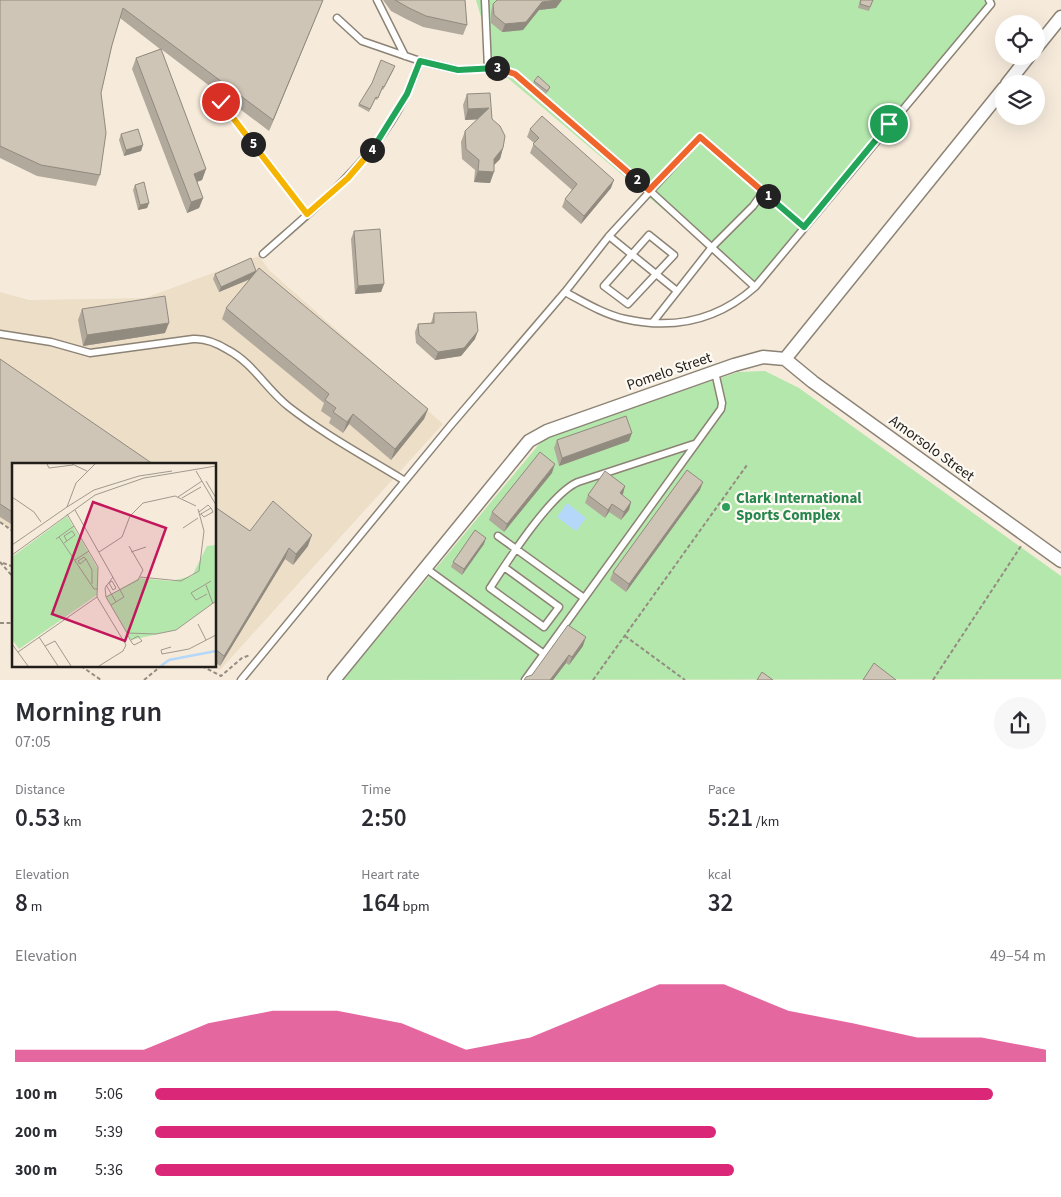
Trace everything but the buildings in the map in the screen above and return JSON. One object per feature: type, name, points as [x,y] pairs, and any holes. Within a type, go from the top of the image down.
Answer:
[{"type":"street","points":[[1045,37],[1061,17]]},
{"type":"street","points":[[1014,75],[1022,65]]},
{"type":"street","points":[[785,359],[995,99]]},
{"type":"street","name":"Pomelo Street","points":[[334,680],[529,440],[547,431],[715,372],[763,358],[785,359]]},
{"type":"street","name":"Amorsolo Street","points":[[785,359],[813,382],[1061,561]]},
{"type":"lane","points":[[377,0],[405,56]]},
{"type":"lane","points":[[485,0],[488,69]]},
{"type":"lane","points":[[565,292],[598,310],[625,319],[653,322],[680,323],[708,317],[737,303],[755,287],[991,1]]},
{"type":"lane","points":[[337,18],[362,40],[420,61],[458,70],[496,68],[515,74],[649,190],[755,287]]},
{"type":"lane","points":[[263,254],[348,178],[373,149],[407,94],[420,61]]},
{"type":"lane","points":[[221,102],[307,214]]},
{"type":"lane","points":[[241,680],[406,480],[565,292],[609,236],[649,190],[700,137],[804,227]]},
{"type":"lane","points":[[653,322],[712,247],[753,206],[763,192]]},
{"type":"lane","points":[[649,235],[674,255],[657,275],[628,304],[604,286],[649,235]]},
{"type":"lane","points":[[609,236],[677,291]]},
{"type":"lane","points":[[0,334],[51,342],[90,353],[183,340],[209,340],[242,360],[276,396],[316,427],[406,480]]},
{"type":"lane","points":[[525,680],[722,406],[715,372]]},
{"type":"lane","points":[[504,567],[559,607],[544,627],[490,588],[504,567],[517,549],[569,486],[694,444]]},
{"type":"lane","points":[[498,536],[584,598]]},
{"type":"lane","points":[[424,567],[544,654]]},
{"type":"path","points":[[593,680],[748,465]]},
{"type":"path","points":[[0,522],[12,531]]},
{"type":"path","points":[[933,680],[1027,537]]},
{"type":"path","points":[[0,562],[12,566]]},
{"type":"path","points":[[0,562],[12,576]]},
{"type":"path","points":[[625,636],[685,680]]},
{"type":"path","points":[[204,667],[222,676],[242,658],[268,647]]},
{"type":"path","points":[[82,667],[101,680]]},
{"type":"path","points":[[144,680],[160,667]]},
{"type":"shaded area","points":[[259,256],[269,270],[443,424],[220,670],[215,667],[216,463],[12,463],[12,530],[0,522],[0,292],[29,300],[145,298]]},
{"type":"green space","points":[[476,0],[995,0],[755,287],[496,68]]},
{"type":"green space","name":"Clark International Sports Complex","points":[[765,371],[799,388],[1061,576],[1061,679],[343,680],[545,437],[738,372]]},
{"type":"water","points":[[567,503],[586,518],[576,531],[557,517]]},
{"type":"place","name":"Clark International Sports Complex","points":[[726,507]]},
{"type":"route","points":[[221,102],[307,214],[348,178],[373,149],[407,94],[420,61],[458,70],[496,68],[515,74],[649,190],[700,137],[804,227],[889,124]]}]
